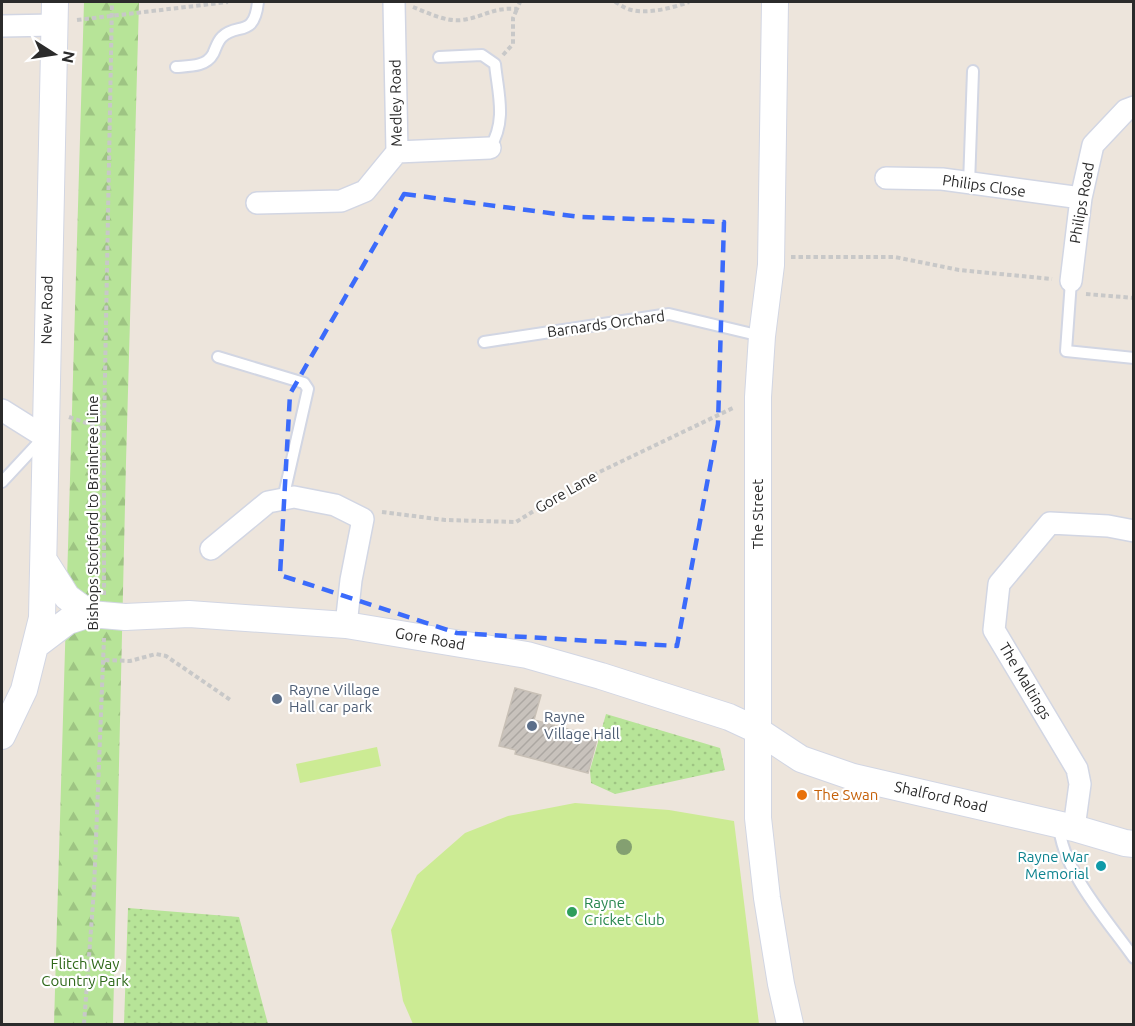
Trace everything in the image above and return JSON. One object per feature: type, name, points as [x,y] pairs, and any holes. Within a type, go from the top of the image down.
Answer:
[{"type":"street","name":"The Street","points":[[776,2],[771,265],[762,336],[758,397],[758,818],[766,888],[781,984],[790,1024]]},
{"type":"street","name":"Medley Road","points":[[257,203],[340,201],[365,191],[398,153],[400,3]]},
{"type":"street","points":[[2,26],[54,16]]},
{"type":"street","name":"New Road","points":[[2,736],[24,690],[42,618],[45,562],[45,409],[54,16]]},
{"type":"street","name":"Philips Road","points":[[1070,287],[1081,198],[1093,146],[1126,110],[1134,107]]},
{"type":"street","points":[[398,153],[490,148]]},
{"type":"street","name":"Philips Close","points":[[886,178],[942,179],[1081,198]]},
{"type":"street","points":[[2,410],[45,437]]},
{"type":"street","points":[[211,549],[268,502],[283,499],[294,497],[335,505],[363,519],[351,580],[346,625]]},
{"type":"street","name":"The Maltings","points":[[1067,826],[1080,784],[1077,769],[994,630],[999,584],[1050,523],[1108,526],[1134,531]]},
{"type":"street","points":[[45,562],[67,597],[106,615]]},
{"type":"street","name":"Gore Road","points":[[35,646],[68,621],[106,615],[189,614],[346,625],[527,655],[729,717],[757,730]]},
{"type":"street","name":"Shalford Road","points":[[757,730],[801,759],[853,777],[1067,826],[1134,844]]},
{"type":"lane","points":[[176,67],[206,63],[224,35],[243,29],[252,22],[258,2]]},
{"type":"lane","points":[[439,57],[482,55],[490,58],[495,64],[501,118],[498,135],[490,148]]},
{"type":"lane","points":[[969,184],[973,71]]},
{"type":"lane","points":[[1070,287],[1066,351],[1134,358]]},
{"type":"lane","name":"Barnards Orchard","points":[[484,342],[669,314],[762,336]]},
{"type":"lane","points":[[218,357],[304,383],[308,389],[283,499]]},
{"type":"lane","points":[[2,482],[45,437]]},
{"type":"lane","points":[[1067,826],[1060,840],[1066,856],[1086,890],[1134,958]]},
{"type":"path","name":"Bishops Stortford to Braintree Line","points":[[84,1024],[94,890],[105,660],[104,429],[112,2]]},
{"type":"path","points":[[54,16],[111,17],[228,2]]},
{"type":"path","points":[[495,64],[513,44],[513,18],[520,2]]},
{"type":"path","points":[[615,2],[628,9],[640,10],[660,9],[689,2]]},
{"type":"path","points":[[400,3],[447,20],[461,20],[494,9],[517,9]]},
{"type":"path","points":[[771,265],[789,257],[895,257],[959,270],[1134,298]]},
{"type":"path","name":"Gore Lane","points":[[363,519],[379,512],[445,520],[516,522],[589,477],[758,397]]},
{"type":"path","points":[[45,409],[104,429]]},
{"type":"path","points":[[105,660],[130,661],[156,654],[166,656],[232,701]]},
{"type":"highlighted area","points":[[404,194],[580,217],[724,222],[718,424],[677,646],[457,633],[280,575],[290,394]]},
{"type":"green space","name":"Flitch Way Country Park","points":[[84,2],[139,2],[113,1024],[54,1024]]},
{"type":"green space","points":[[606,714],[720,748],[725,770],[615,794],[591,783],[590,770]]},
{"type":"green space","points":[[377,747],[381,766],[300,783],[296,764]]},
{"type":"green space","name":"Rayne Cricket Club","points":[[575,803],[669,810],[734,821],[759,1024],[413,1024],[403,1001],[391,930],[417,875],[465,833],[508,816]]},
{"type":"green space","points":[[128,908],[239,917],[268,1024],[124,1024]]},
{"type":"building","name":"Rayne Village Hall","points":[[515,688],[541,695],[534,720],[597,739],[588,773],[515,754],[516,750],[499,746]]},
{"type":"place","name":"Rayne Village Hall car park","points":[[277,699]]},
{"type":"place","name":"Rayne Village Hall","points":[[532,726]]},
{"type":"place","name":"The Swan","points":[[802,795]]},
{"type":"place","name":"Rayne War Memorial","points":[[1101,866]]},
{"type":"place","name":"Rayne Cricket Club","points":[[572,912]]}]
